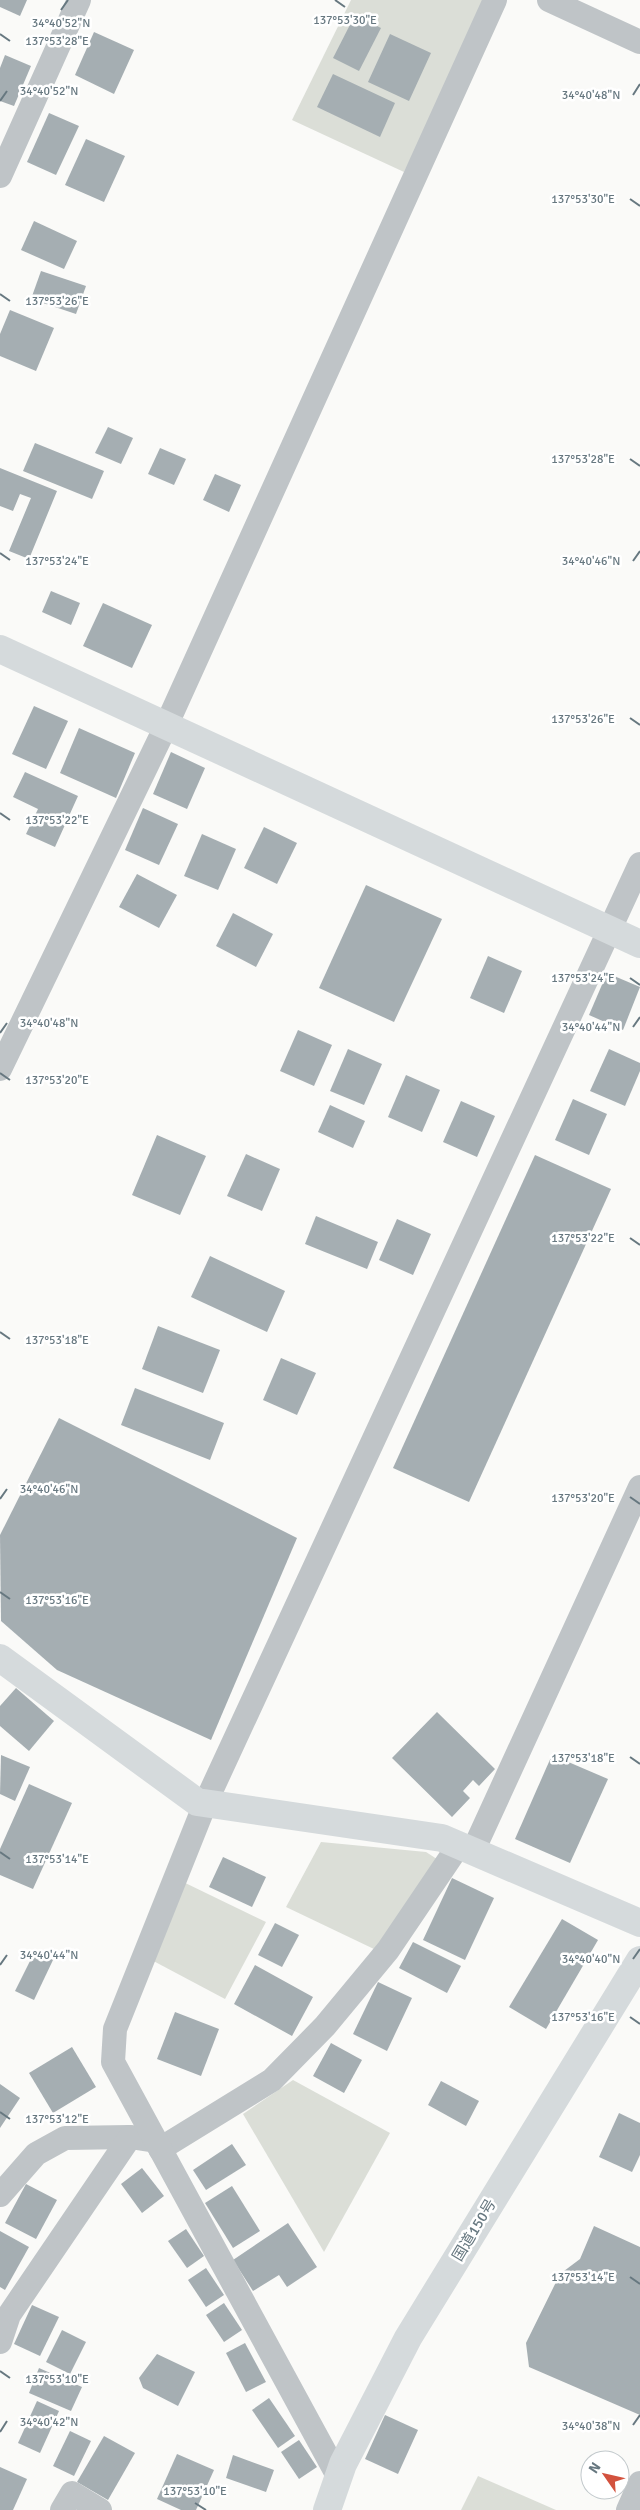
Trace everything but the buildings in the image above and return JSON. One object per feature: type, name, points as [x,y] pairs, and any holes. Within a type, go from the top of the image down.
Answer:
[{"type":"main road","points":[[0,649],[640,944]]},
{"type":"main road","points":[[0,1658],[197,1802],[442,1838],[640,1923]]},
{"type":"main road","name":"国道150号","points":[[327,2510],[338,2478],[408,2338],[640,1960]]},
{"type":"street","points":[[0,176],[79,0]]},
{"type":"street","points":[[0,1069],[166,726],[495,0]]},
{"type":"street","points":[[550,0],[640,42]]},
{"type":"street","points":[[338,2478],[113,2062],[115,2029],[205,1804],[640,864]]},
{"type":"street","points":[[0,2195],[36,2154],[64,2138],[130,2137],[158,2145],[272,2080],[325,2026],[388,1950],[466,1848],[640,1487]]},
{"type":"street","points":[[0,2342],[4,2312],[130,2137]]},
{"type":"street","points":[[628,2510],[640,2483]]},
{"type":"street","points":[[62,2510],[72,2493],[100,2510]]},
{"type":"shaded area","points":[[351,0],[494,0],[404,172],[292,120]]},
{"type":"shaded area","points":[[321,1842],[426,1852],[440,1861],[376,1950],[286,1907]]},
{"type":"shaded area","points":[[175,1878],[266,1922],[225,1999],[144,1956]]},
{"type":"shaded area","points":[[293,2080],[390,2133],[324,2252],[243,2114]]},
{"type":"shaded area","points":[[478,2476],[556,2510],[461,2510]]}]
